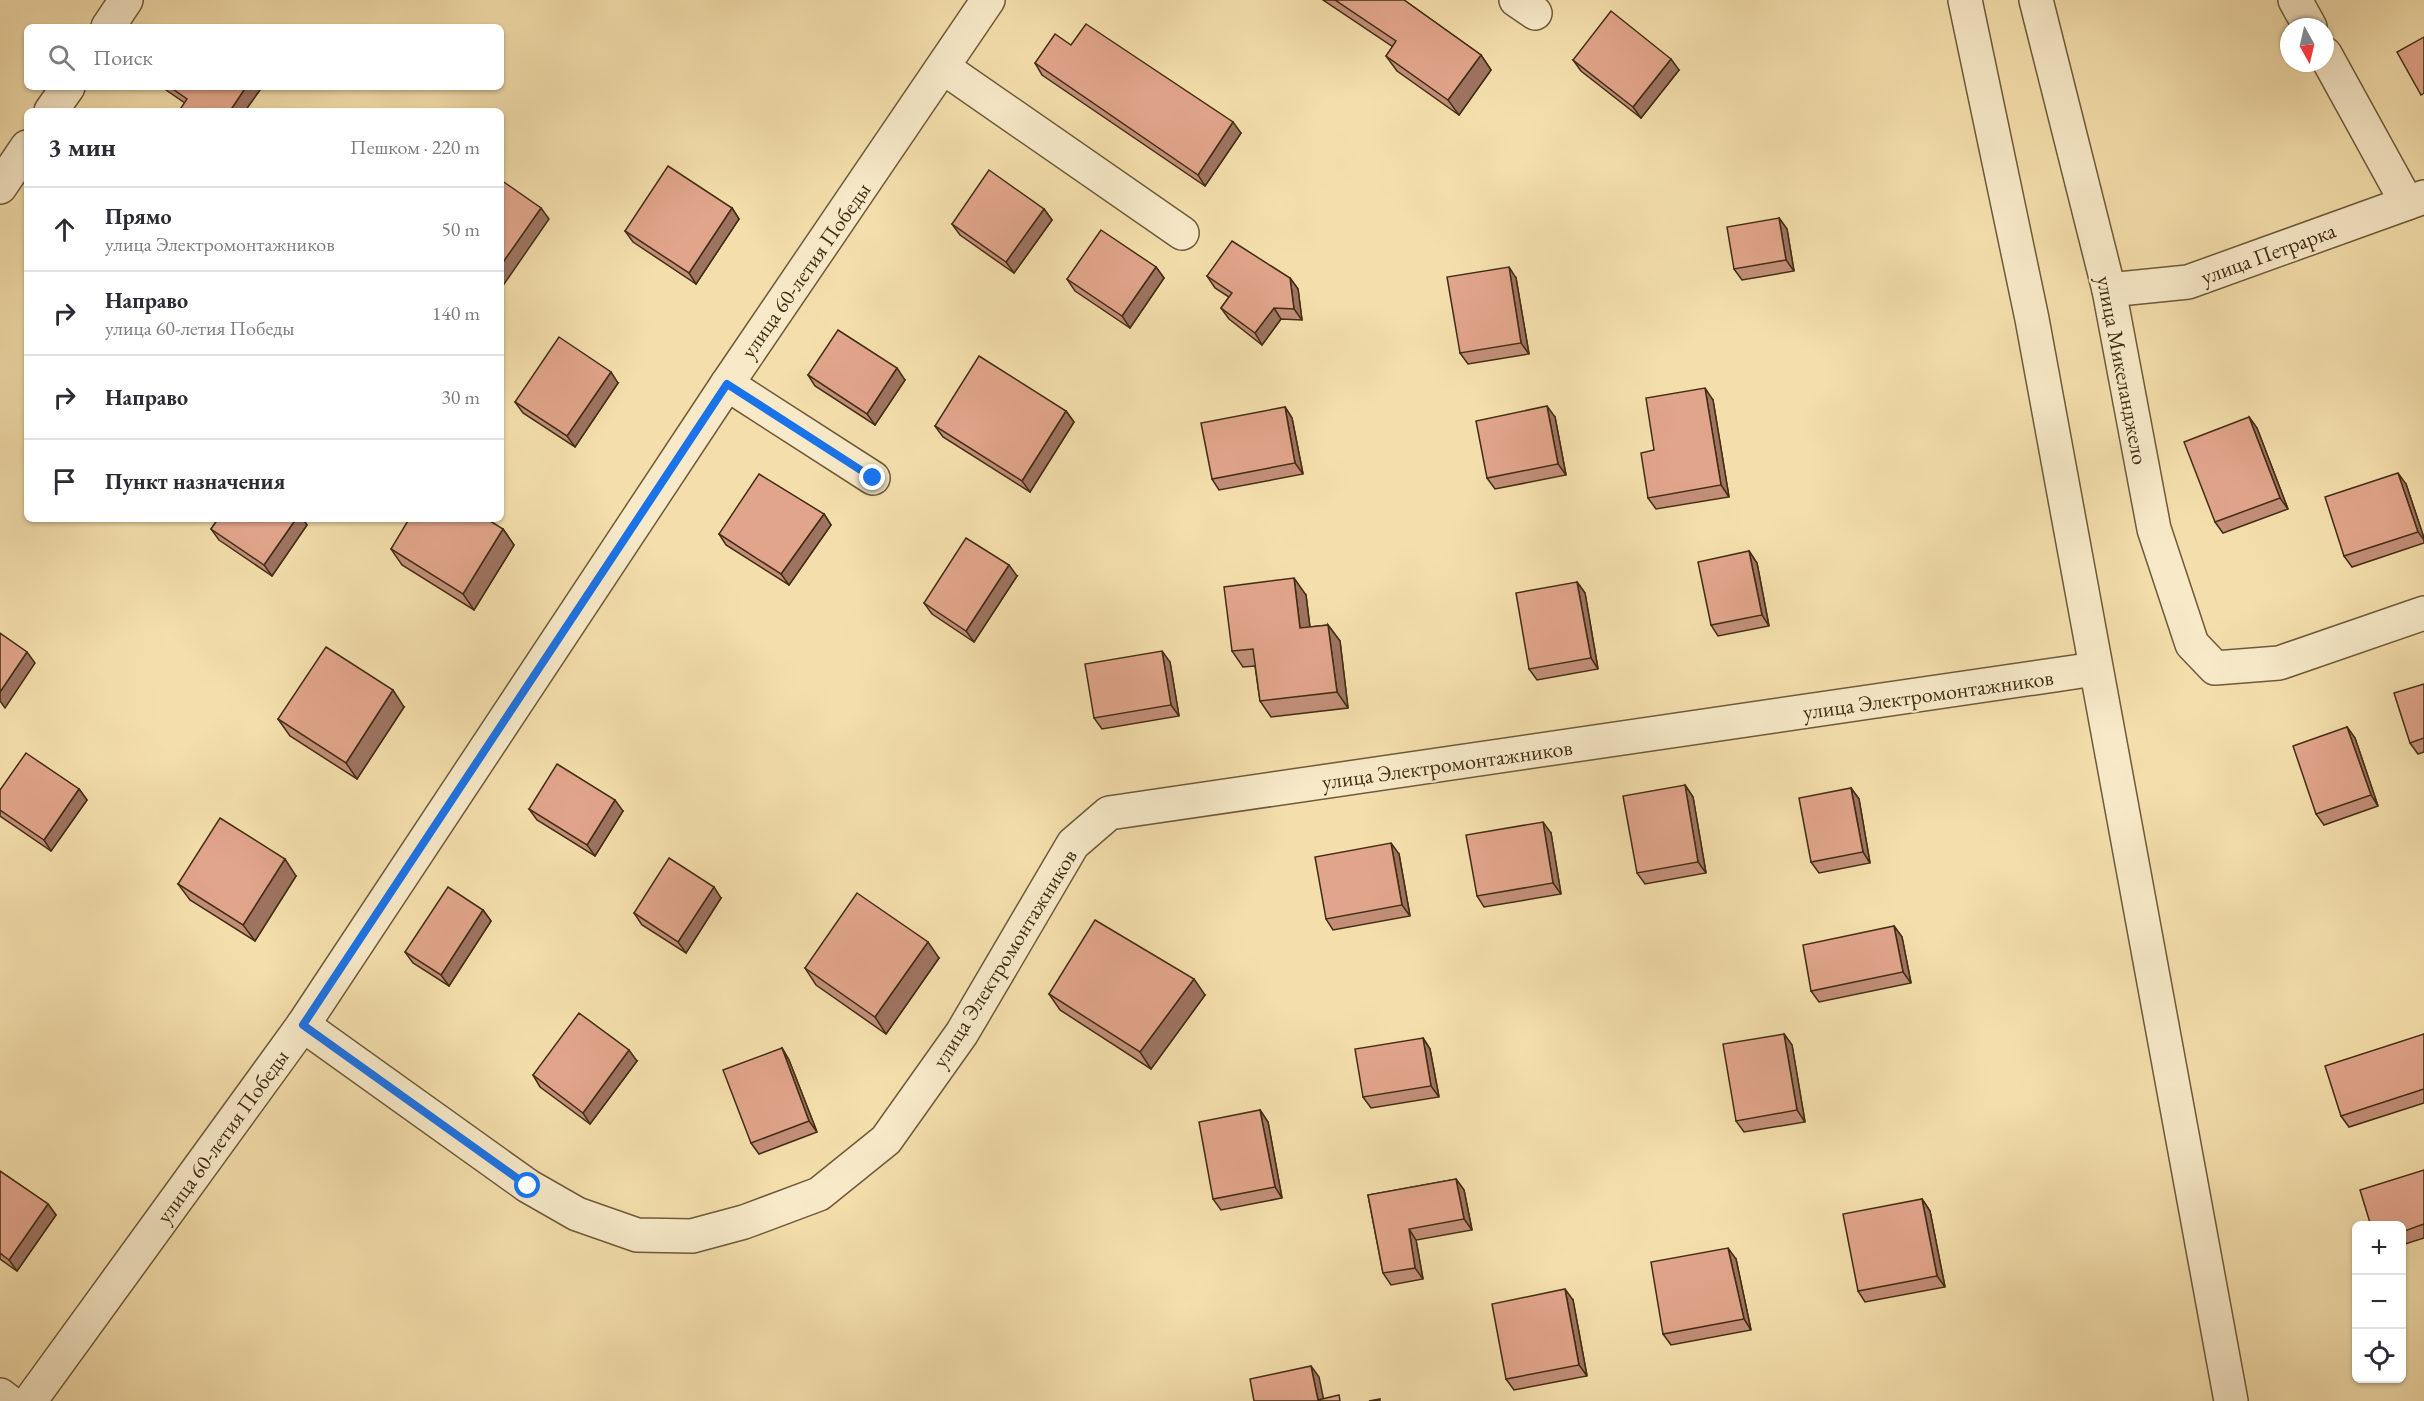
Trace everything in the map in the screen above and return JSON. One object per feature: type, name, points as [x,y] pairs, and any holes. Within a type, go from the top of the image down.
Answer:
[{"type":"street","points":[[110,24],[126,0]]},
{"type":"street","name":"улица 60-летия Победы","points":[[30,1401],[303,1025],[727,384],[944,68],[988,0]]},
{"type":"street","points":[[1965,0],[2032,319],[2231,1401]]},
{"type":"street","name":"улица Микеланджело","points":[[2036,0],[2109,290],[2154,530],[2192,644],[2215,668],[2279,663],[2424,613]]},
{"type":"street","points":[[2295,0],[2305,18]]},
{"type":"street","points":[[944,68],[1182,233]]},
{"type":"street","points":[[2334,68],[2416,200]]},
{"type":"street","points":[[53,108],[66,90]]},
{"type":"street","points":[[0,187],[24,151]]},
{"type":"street","name":"улица Петрарка","points":[[2109,290],[2188,282],[2416,200]]},
{"type":"street","points":[[727,384],[873,478]]},
{"type":"street","name":"улица Электромонтажников","points":[[303,1025],[528,1186],[576,1214],[637,1235],[692,1236],[744,1222],[819,1194],[886,1140],[962,1034],[1072,844],[1109,813],[2095,669]]},
{"type":"street","points":[[0,1395],[8,1401]]},
{"type":"building","points":[[1335,0],[1404,0],[1481,55],[1448,100],[1386,56],[1396,41]]},
{"type":"building","points":[[1611,11],[1671,59],[1633,107],[1573,60]]},
{"type":"building","points":[[1086,24],[1233,122],[1198,175],[1035,63],[1055,34],[1071,45]]},
{"type":"building","points":[[2424,37],[2424,93],[2421,95],[2397,52]]},
{"type":"building","points":[[174,90],[244,90],[232,108],[181,108],[187,99]]},
{"type":"building","points":[[668,166],[732,208],[689,273],[625,231]]},
{"type":"building","points":[[989,170],[1044,209],[1006,262],[952,224]]},
{"type":"building","points":[[504,182],[541,208],[504,261]]},
{"type":"building","points":[[1779,218],[1786,260],[1734,269],[1727,227]]},
{"type":"building","points":[[1101,230],[1156,267],[1122,316],[1067,279]]},
{"type":"building","points":[[1232,241],[1290,278],[1294,309],[1274,308],[1255,333],[1221,308],[1232,293],[1207,276]]},
{"type":"building","points":[[1509,267],[1521,343],[1460,353],[1447,277]]},
{"type":"building","points":[[838,330],[897,368],[867,414],[808,375]]},
{"type":"building","points":[[559,337],[611,372],[567,436],[515,402]]},
{"type":"building","points":[[979,356],[1066,411],[1022,481],[935,426]]},
{"type":"building","points":[[1705,388],[1721,485],[1648,498],[1641,453],[1654,450],[1646,398]]},
{"type":"building","points":[[1547,406],[1558,464],[1487,478],[1476,421]]},
{"type":"building","points":[[1285,407],[1295,463],[1212,479],[1201,423]]},
{"type":"building","points":[[2249,417],[2280,498],[2215,522],[2184,442]]},
{"type":"building","points":[[2398,473],[2418,532],[2344,556],[2325,497]]},
{"type":"building","points":[[759,474],[824,514],[781,574],[719,534]]},
{"type":"building","points":[[216,522],[294,522],[264,565],[211,529]]},
{"type":"building","points":[[407,522],[492,522],[503,529],[463,594],[391,549]]},
{"type":"building","points":[[966,538],[1009,565],[966,631],[924,603]]},
{"type":"building","points":[[1749,551],[1762,615],[1711,625],[1698,562]]},
{"type":"building","points":[[1294,578],[1300,628],[1328,625],[1337,692],[1260,701],[1253,649],[1232,651],[1224,587]]},
{"type":"building","points":[[1577,582],[1591,658],[1529,669],[1516,593]]},
{"type":"building","points":[[0,633],[27,652],[0,692]]},
{"type":"building","points":[[326,647],[393,690],[346,763],[278,719]]},
{"type":"building","points":[[1162,651],[1171,705],[1094,718],[1085,664]]},
{"type":"building","points":[[2424,684],[2424,738],[2410,743],[2394,693]]},
{"type":"building","points":[[2347,727],[2371,795],[2316,814],[2293,746]]},
{"type":"building","points":[[26,753],[79,789],[44,840],[0,810],[0,790]]},
{"type":"building","points":[[557,764],[615,800],[587,845],[529,809]]},
{"type":"building","points":[[1685,785],[1698,862],[1637,873],[1623,796]]},
{"type":"building","points":[[1851,788],[1863,852],[1811,862],[1799,798]]},
{"type":"building","points":[[220,818],[285,859],[243,925],[178,884]]},
{"type":"building","points":[[1543,822],[1553,883],[1477,896],[1466,835]]},
{"type":"building","points":[[1391,843],[1402,905],[1326,919],[1315,857]]},
{"type":"building","points":[[669,858],[714,887],[678,942],[634,913]]},
{"type":"building","points":[[448,887],[483,910],[441,975],[405,952]]},
{"type":"building","points":[[857,893],[928,942],[875,1017],[805,968]]},
{"type":"building","points":[[1095,920],[1194,979],[1140,1052],[1049,994]]},
{"type":"building","points":[[1894,926],[1903,972],[1811,991],[1803,945]]},
{"type":"building","points":[[579,1013],[629,1050],[583,1113],[533,1075]]},
{"type":"building","points":[[1784,1034],[1797,1110],[1736,1121],[1723,1044]]},
{"type":"building","points":[[2424,1034],[2424,1089],[2341,1116],[2325,1066]]},
{"type":"building","points":[[1423,1038],[1431,1086],[1363,1097],[1355,1049]]},
{"type":"building","points":[[782,1048],[809,1121],[751,1143],[723,1070]]},
{"type":"building","points":[[1260,1110],[1275,1187],[1213,1199],[1199,1122]]},
{"type":"building","points":[[2424,1170],[2424,1224],[2406,1231],[2406,1221],[2369,1221],[2360,1190]]},
{"type":"building","points":[[0,1171],[48,1204],[9,1260],[0,1253]]},
{"type":"building","points":[[1456,1179],[1464,1219],[1409,1229],[1415,1268],[1383,1273],[1368,1195]]},
{"type":"building","points":[[1922,1199],[1937,1276],[1858,1291],[1843,1214]]},
{"type":"building","points":[[1728,1248],[1744,1319],[1663,1334],[1651,1262]]},
{"type":"building","points":[[1565,1289],[1579,1365],[1506,1379],[1492,1304]]},
{"type":"building","points":[[1311,1366],[1318,1400],[1339,1395],[1340,1401],[1254,1401],[1250,1379]]},
{"type":"route","points":[[528,1186],[303,1025],[727,384],[873,478]]}]
